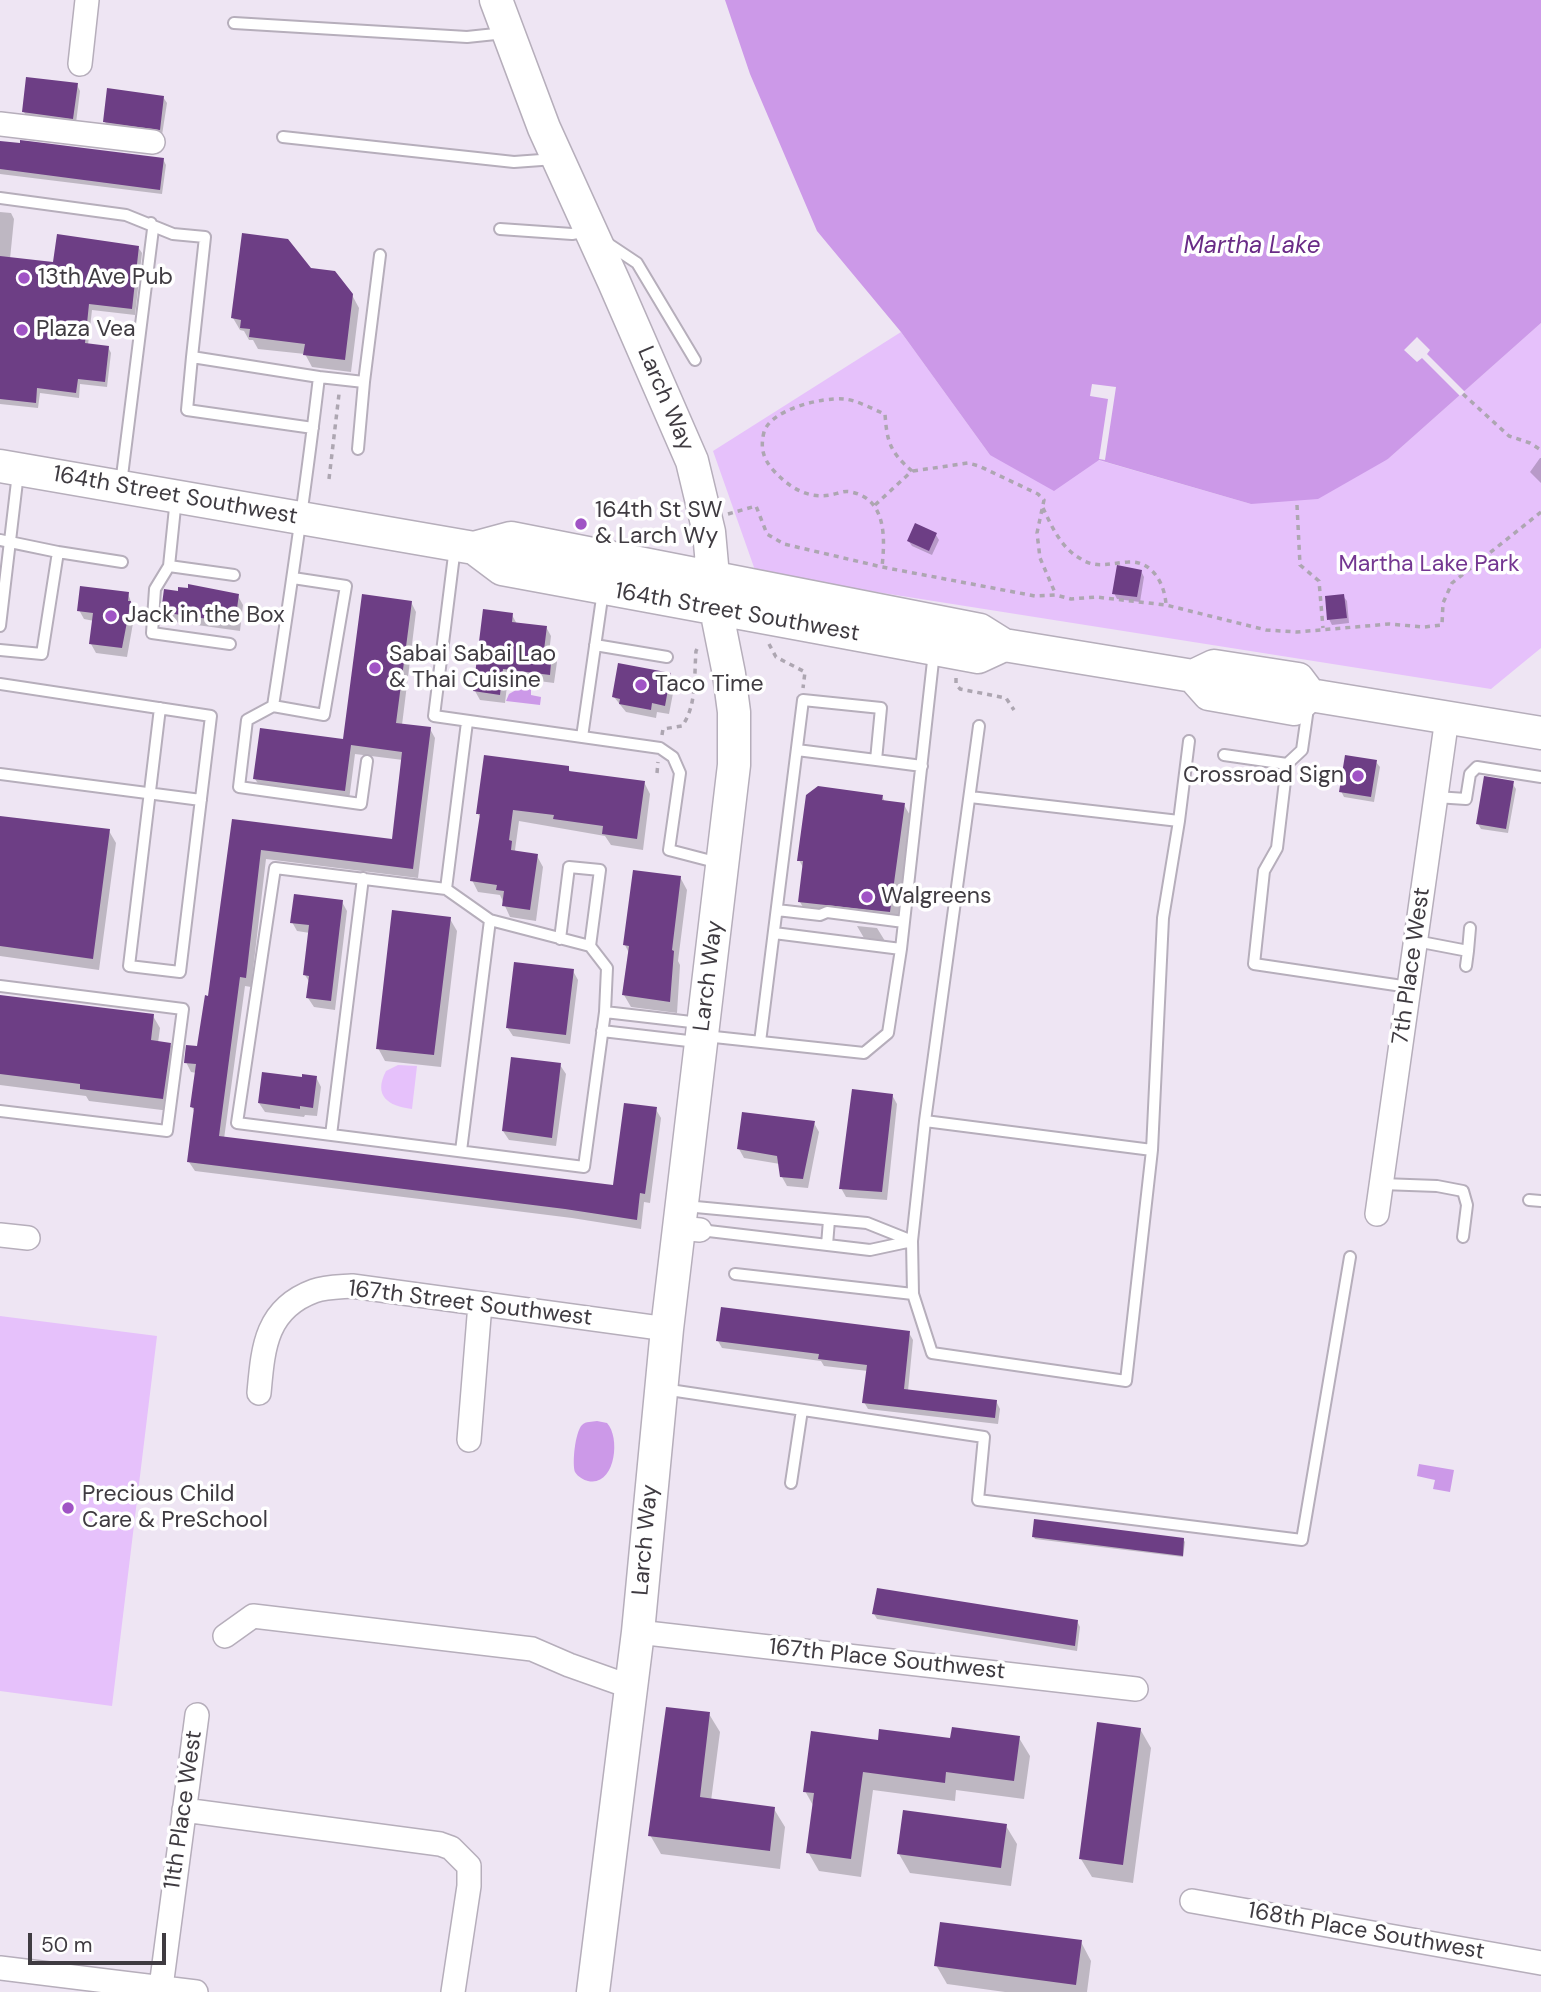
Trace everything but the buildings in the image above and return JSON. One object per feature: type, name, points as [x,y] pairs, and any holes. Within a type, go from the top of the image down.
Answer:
[{"type":"main road","name":"Larch Way","points":[[496,0],[544,128],[692,461],[707,522],[716,609],[734,712],[733,765],[702,1034],[687,1221],[667,1329],[638,1632],[593,1992]]},
{"type":"main road","name":"164th Street Southwest","points":[[9,468],[465,546],[511,538],[980,630],[1004,645],[1194,676],[1214,666],[1298,679],[1310,695],[1541,733]]},
{"type":"main road","name":"164th Street Southwest","points":[[465,546],[502,569],[716,609],[978,657],[1004,645]]},
{"type":"street","points":[[80,64],[87,0]]},
{"type":"street","points":[[0,124],[153,142]]},
{"type":"street","name":"7th Place West","points":[[1377,1214],[1447,718]]},
{"type":"street","points":[[0,1235],[28,1238]]},
{"type":"street","name":"167th Street Southwest","points":[[259,1393],[263,1348],[272,1322],[292,1303],[315,1290],[352,1286],[667,1329]]},
{"type":"street","points":[[468,1440],[480,1304]]},
{"type":"street","points":[[225,1636],[253,1616],[532,1649],[631,1687]]},
{"type":"street","name":"167th Place Southwest","points":[[638,1632],[1136,1689]]},
{"type":"street","name":"11th Place West","points":[[161,1987],[197,1715]]},
{"type":"street","points":[[184,1810],[440,1843],[451,1847],[469,1866],[469,1886],[453,1992]]},
{"type":"street","name":"168th Place Southwest","points":[[1192,1901],[1541,1963]]},
{"type":"street","points":[[0,1968],[196,1992]]},
{"type":"lane","points":[[234,23],[467,37],[508,32]]},
{"type":"lane","points":[[283,137],[514,162],[558,159]]},
{"type":"lane","points":[[0,198],[126,215],[173,234],[205,237],[187,410],[313,428]]},
{"type":"lane","points":[[121,486],[153,229],[151,223]]},
{"type":"lane","points":[[500,229],[593,235],[608,242],[637,263],[695,360]]},
{"type":"lane","points":[[358,449],[380,255]]},
{"type":"lane","points":[[192,358],[364,382]]},
{"type":"lane","points":[[273,705],[302,517],[319,377]]},
{"type":"lane","points":[[0,626],[9,468]]},
{"type":"lane","points":[[177,495],[169,566],[155,589],[152,633],[230,644]]},
{"type":"lane","points":[[5,541],[122,562]]},
{"type":"lane","points":[[465,546],[434,716],[660,748],[673,757],[680,774],[670,850],[722,863]]},
{"type":"lane","points":[[0,650],[42,654],[58,552]]},
{"type":"lane","points":[[169,566],[234,575]]},
{"type":"lane","points":[[293,578],[345,586],[324,715],[273,705],[247,720],[239,787],[361,804],[367,761]]},
{"type":"lane","points":[[582,737],[603,588]]},
{"type":"lane","points":[[595,645],[667,657]]},
{"type":"lane","points":[[605,1012],[702,1034],[864,1054],[887,1033],[901,949],[935,649]]},
{"type":"lane","points":[[0,684],[160,708],[211,716],[180,972],[128,967],[160,708]]},
{"type":"lane","points":[[1310,695],[1302,750],[1287,764],[1277,848],[1265,872],[1254,964],[1409,987]]},
{"type":"lane","points":[[760,1042],[803,700],[881,708],[877,760]]},
{"type":"lane","points":[[446,889],[467,722]]},
{"type":"lane","points":[[979,726],[925,1121],[912,1241],[913,1294],[932,1353],[1126,1381],[1153,1150],[1163,918],[1189,741]]},
{"type":"lane","points":[[797,750],[922,766]]},
{"type":"lane","points":[[1224,755],[1287,764]]},
{"type":"lane","points":[[1436,797],[1466,799],[1470,774],[1477,767],[1541,777]]},
{"type":"lane","points":[[0,774],[201,800]]},
{"type":"lane","points":[[970,797],[1179,821]]},
{"type":"lane","points":[[560,939],[569,867],[600,870],[590,947]]},
{"type":"lane","points":[[275,868],[363,878],[446,889],[489,920],[590,947],[607,968],[605,1012],[583,1167],[237,1123],[275,868]]},
{"type":"lane","points":[[331,1135],[363,878]]},
{"type":"lane","points":[[777,910],[820,915],[827,912],[904,922]]},
{"type":"lane","points":[[461,1152],[489,920]]},
{"type":"lane","points":[[1466,966],[1470,928]]},
{"type":"lane","points":[[774,933],[901,949]]},
{"type":"lane","points":[[1416,941],[1468,951]]},
{"type":"lane","points":[[0,986],[183,1009],[167,1131],[0,1111]]},
{"type":"lane","points":[[602,1031],[702,1034]]},
{"type":"lane","points":[[925,1121],[1153,1150]]},
{"type":"lane","points":[[1382,1184],[1437,1186],[1463,1191],[1467,1205],[1463,1237]]},
{"type":"lane","points":[[687,1221],[829,1220],[867,1223],[912,1241]]},
{"type":"lane","points":[[827,1245],[829,1220]]},
{"type":"lane","points":[[687,1221],[870,1250],[912,1241]]},
{"type":"lane","points":[[661,1389],[984,1437],[978,1500],[1302,1540],[1350,1257]]},
{"type":"lane","points":[[735,1274],[913,1294]]},
{"type":"lane","points":[[791,1483],[802,1410]]},
{"type":"path","points":[[329,479],[340,390]]},
{"type":"path","points":[[1463,394],[1509,436],[1541,450]]},
{"type":"path","points":[[881,567],[883,524],[875,505],[849,491],[817,496],[796,490],[768,464],[761,450],[765,428],[779,415],[809,402],[845,399],[885,414],[888,445],[912,471]]},
{"type":"path","points":[[875,505],[912,471],[968,464],[979,466],[1038,494],[1044,500],[1037,533],[1040,558],[1056,595]]},
{"type":"path","points":[[1297,505],[1300,565],[1319,581],[1323,628]]},
{"type":"path","points":[[722,516],[756,506],[767,534],[783,544],[881,567],[1035,596],[1056,595],[1071,599],[1096,597],[1166,605],[1266,630],[1297,632],[1389,624],[1424,627],[1442,625],[1443,603],[1452,583],[1541,512]]},
{"type":"path","points":[[1042,508],[1067,549],[1082,561],[1101,566],[1131,561],[1147,566],[1159,577],[1166,593],[1166,605]]},
{"type":"path","points":[[662,735],[663,729],[682,726],[688,718],[696,651],[704,641]]},
{"type":"path","points":[[769,644],[776,657],[805,672],[803,700]]},
{"type":"path","points":[[957,673],[956,684],[960,689],[1006,698],[1014,710]]},
{"type":"green space","name":"Martha Lake Park","points":[[1541,323],[1541,648],[1491,689],[756,573],[713,451],[901,332],[990,455],[1098,460],[1251,504],[1388,459]]},
{"type":"green space","points":[[398,1065],[417,1066],[412,1109],[390,1102],[382,1093],[382,1080],[386,1071]]},
{"type":"green space","name":"Precious Child Care & PreSchool","points":[[0,1316],[157,1336],[112,1706],[0,1691]]},
{"type":"water","name":"Martha Lake","points":[[725,0],[1541,0],[1541,323],[1388,459],[1318,499],[1251,504],[1099,460],[1054,491],[990,455],[901,332],[817,231],[750,74]]},
{"type":"water","points":[[523,686],[531,687],[531,695],[541,697],[540,705],[506,701],[509,694]]},
{"type":"water","points":[[597,1421],[607,1423],[611,1430],[614,1439],[613,1460],[604,1477],[597,1481],[588,1481],[575,1472],[575,1448],[582,1425]]},
{"type":"water","points":[[1419,1464],[1454,1470],[1450,1492],[1433,1489],[1435,1480],[1417,1476]]},
{"type":"pier","points":[[1417,337],[1430,350],[1427,354],[1465,392],[1460,396],[1422,358],[1417,362],[1404,350]]},
{"type":"pier","points":[[1092,384],[1116,387],[1105,460],[1099,459],[1108,399],[1090,396]]},
{"type":"place","name":"13th Ave Pub","points":[[24,278]]},
{"type":"place","name":"Plaza Vea","points":[[22,330]]},
{"type":"place","name":"164th St SW & Larch Wy","points":[[581,524]]},
{"type":"place","name":"Jack in the Box","points":[[111,616]]},
{"type":"place","name":"Sabai Sabai Lao & Thai Cuisine","points":[[375,668]]},
{"type":"place","name":"Taco Time","points":[[641,685]]},
{"type":"place","name":"Crossroad Sign","points":[[1358,776]]},
{"type":"place","name":"Walgreens","points":[[867,897]]},
{"type":"place","name":"Precious Child Care & PreSchool","points":[[68,1508]]}]
